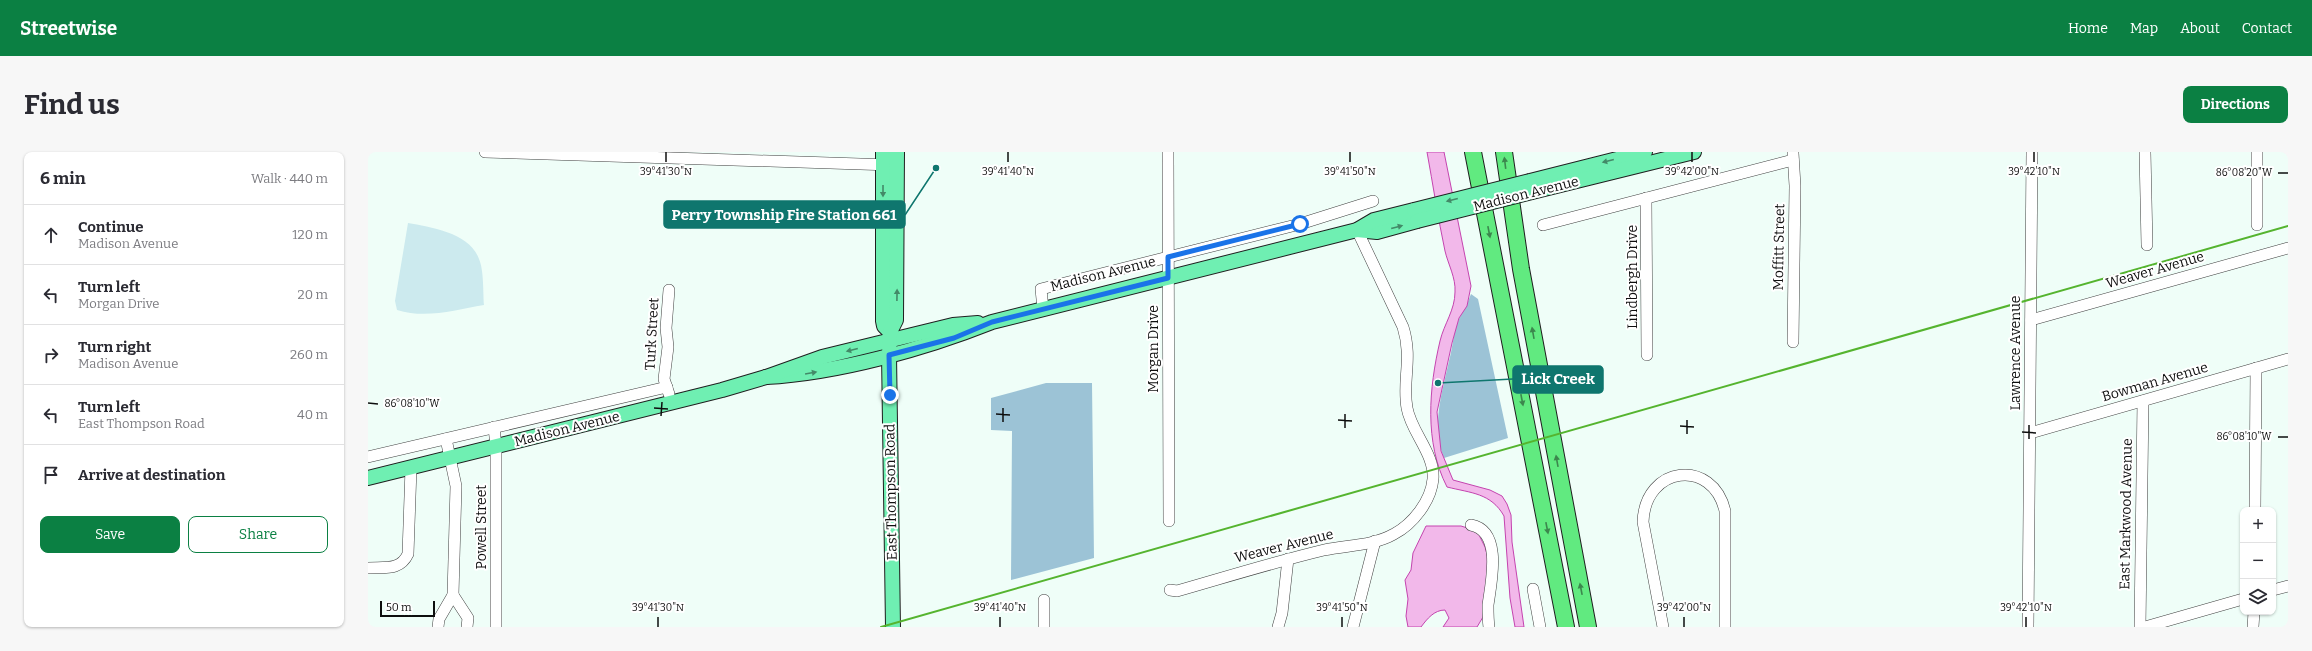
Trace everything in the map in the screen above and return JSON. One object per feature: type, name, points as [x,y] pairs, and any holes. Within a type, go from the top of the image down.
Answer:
[{"type":"highway","points":[[1473,152],[1566,627]]},
{"type":"highway","points":[[1504,152],[1521,269],[1588,627]]},
{"type":"main road","name":"Madison Avenue","points":[[766,377],[813,372],[889,355],[954,338],[992,322],[1043,309],[1357,230],[1377,232],[1415,216],[1531,186],[1644,152]]},
{"type":"main road","name":"Madison Avenue","points":[[1531,186],[1694,152]]},
{"type":"main road","name":"East Thompson Road","points":[[883,158],[883,321],[890,336]]},
{"type":"main road","name":"East Thompson Road","points":[[893,627],[889,355],[890,336],[896,320],[898,158]]},
{"type":"main road","name":"Madison Avenue","points":[[368,478],[670,403],[766,377],[822,357],[890,336],[953,325],[992,322]]},
{"type":"street","points":[[486,152],[898,158]]},
{"type":"street","name":"Morgan Drive","points":[[1168,152],[1169,521]]},
{"type":"street","name":"Lawrence Avenue","points":[[2028,627],[2032,152]]},
{"type":"street","points":[[2145,152],[2147,245]]},
{"type":"street","points":[[2257,225],[2258,152]]},
{"type":"street","points":[[1543,225],[1646,198],[1793,156]]},
{"type":"street","name":"Moffitt Street","points":[[1793,156],[1795,186],[1793,342]]},
{"type":"street","name":"Lindbergh Drive","points":[[1646,198],[1647,355]]},
{"type":"street","name":"Madison Avenue","points":[[1043,309],[1041,289],[1300,224],[1373,201]]},
{"type":"street","name":"Weaver Avenue","points":[[1170,590],[1177,590],[1325,550],[1389,537],[1404,528],[1417,516],[1426,501],[1433,478],[1432,468],[1410,420],[1407,408],[1409,354],[1405,334],[1357,230]]},
{"type":"street","name":"Weaver Avenue","points":[[2031,320],[2288,248]]},
{"type":"street","name":"Turk Street","points":[[669,290],[666,328],[668,346],[664,379],[670,403]]},
{"type":"street","name":"Bowman Avenue","points":[[2030,433],[2288,359]]},
{"type":"street","points":[[2255,507],[2256,368]]},
{"type":"street","name":"Madison Avenue","points":[[368,457],[667,388]]},
{"type":"street","name":"East Markwood Avenue","points":[[2140,627],[2143,401]]},
{"type":"street","name":"Powell Street","points":[[494,428],[496,447],[496,627]]},
{"type":"street","points":[[438,627],[439,619],[453,595],[456,486],[446,439]]},
{"type":"street","points":[[368,568],[397,567],[403,563],[408,554],[411,468]]},
{"type":"street","points":[[1663,627],[1643,522],[1646,503],[1656,487],[1673,477],[1693,476],[1712,486],[1722,498],[1725,511],[1725,627]]},
{"type":"street","points":[[1471,525],[1479,526],[1485,533],[1494,564],[1488,604],[1489,627]]},
{"type":"street","points":[[1353,627],[1375,541]]},
{"type":"street","points":[[1278,627],[1282,613],[1288,560]]},
{"type":"street","points":[[2276,589],[2288,586]]},
{"type":"street","points":[[1533,589],[1540,627]]},
{"type":"street","points":[[453,595],[468,618],[468,627]]},
{"type":"street","points":[[1044,600],[1044,627]]},
{"type":"street","points":[[2145,627],[2240,600]]},
{"type":"street","points":[[2254,615],[2254,627]]},
{"type":"shaded area","points":[[1427,152],[1444,152],[1471,286],[1467,306],[1459,318],[1452,343],[1437,412],[1441,451],[1453,480],[1490,490],[1502,496],[1507,504],[1511,515],[1512,542],[1524,627],[1515,627],[1510,598],[1504,516],[1499,508],[1487,498],[1447,487],[1435,452],[1431,415],[1433,377],[1440,341],[1455,299],[1455,287],[1445,251]]},
{"type":"shaded area","points":[[408,223],[438,229],[459,237],[474,250],[482,269],[484,305],[430,314],[408,313],[397,310],[395,301]]},
{"type":"shaded area","points":[[1471,294],[1478,299],[1508,438],[1444,458],[1438,434],[1441,397],[1455,330]]},
{"type":"shaded area","points":[[1046,383],[1092,383],[1094,558],[1011,580],[1012,431],[991,430],[991,398]]},
{"type":"shaded area","points":[[1426,526],[1461,526],[1477,531],[1485,547],[1489,562],[1483,617],[1477,627],[1443,627],[1449,618],[1445,610],[1441,610],[1428,618],[1421,627],[1408,627],[1406,616],[1408,599],[1405,580],[1411,570],[1413,553]]},
{"type":"railway","points":[[881,627],[2288,226]]},
{"type":"place","name":"Perry Township Fire Station 661","points":[[936,168]]},
{"type":"place","name":"Lick Creek","points":[[1438,383]]},
{"type":"route","points":[[890,395],[889,355],[954,338],[992,322],[1168,278],[1168,257],[1300,224]]}]
